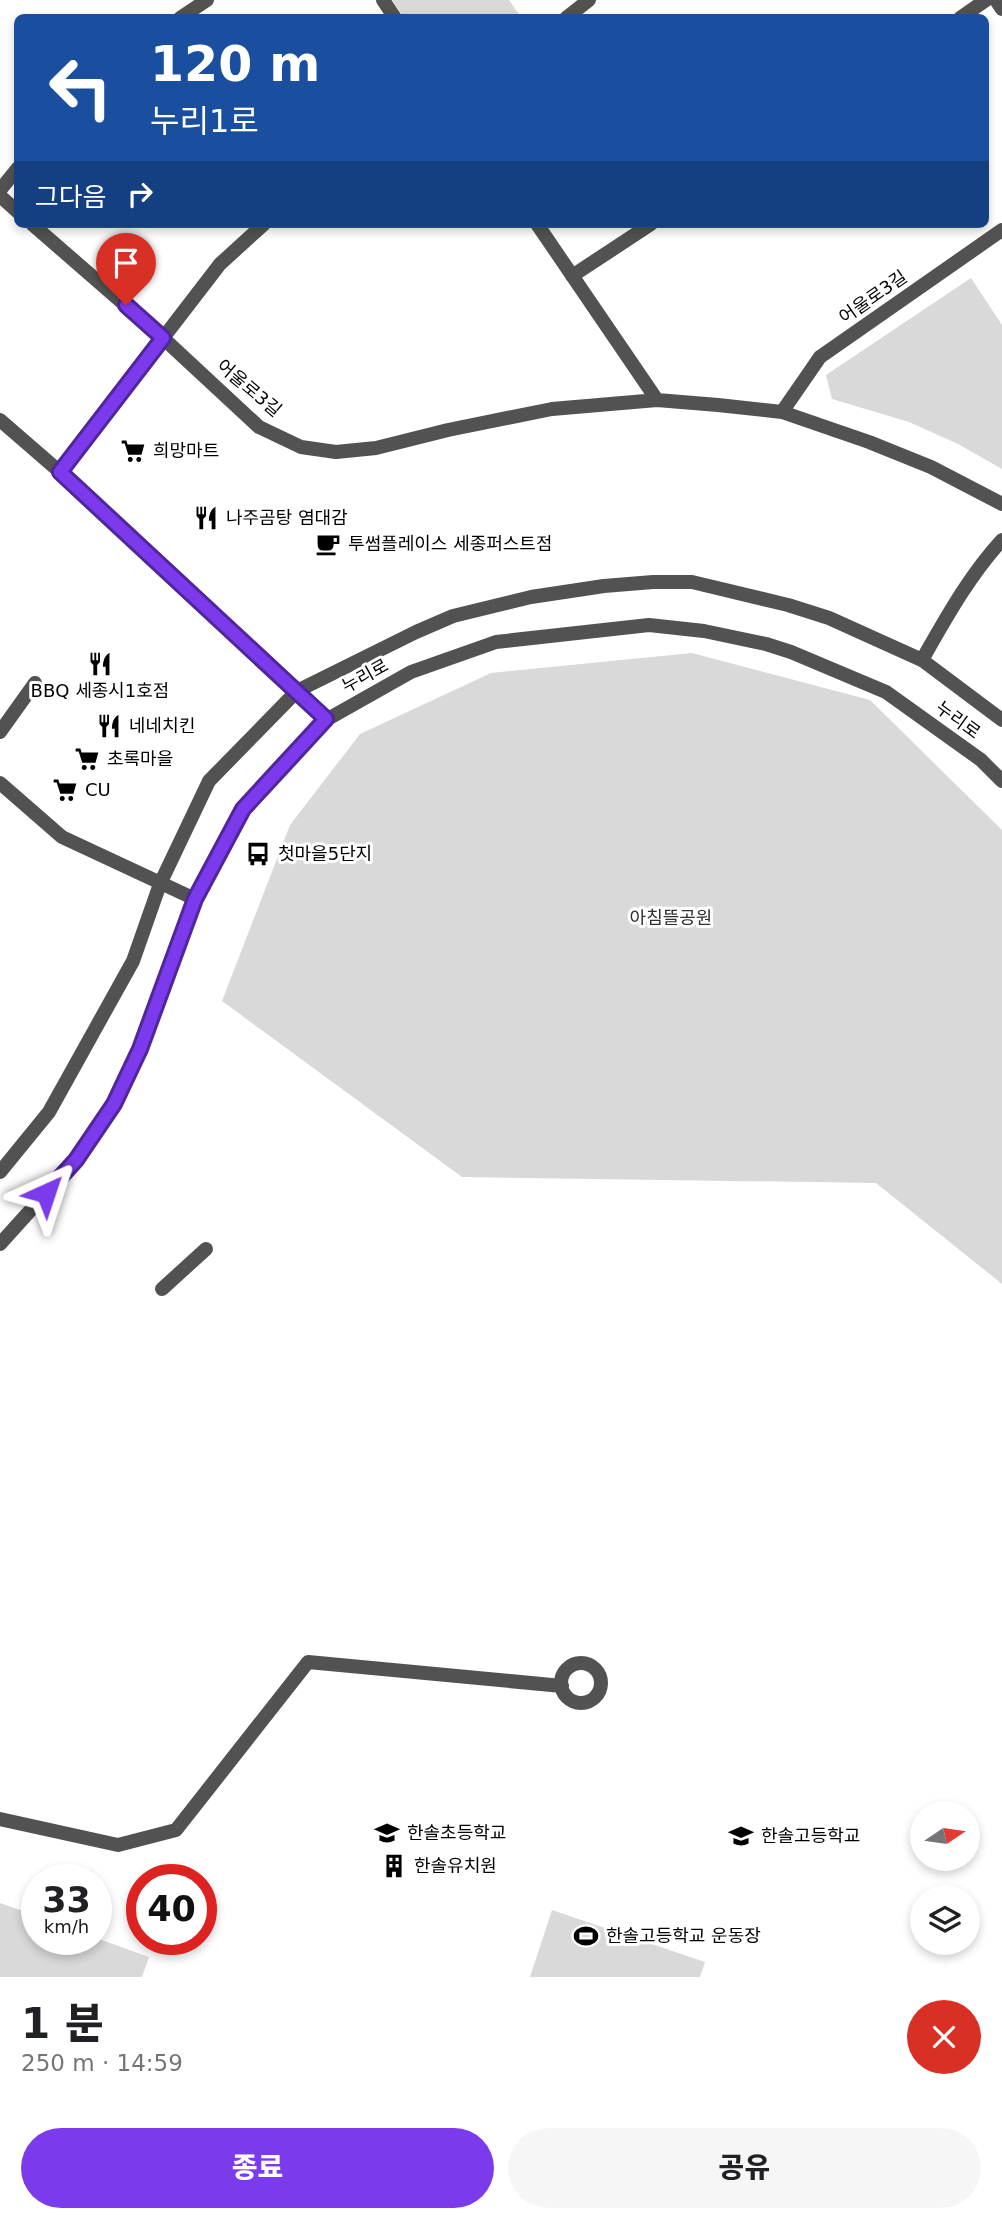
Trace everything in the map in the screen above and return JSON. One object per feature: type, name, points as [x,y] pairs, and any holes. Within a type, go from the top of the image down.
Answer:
[{"type":"street","points":[[186,14],[206,0]]},
{"type":"street","points":[[571,14],[589,0]]},
{"type":"street","points":[[966,14],[986,0]]},
{"type":"street","points":[[996,0],[1002,9]]},
{"type":"street","points":[[0,190],[14,173]]},
{"type":"street","points":[[0,197],[14,209]]},
{"type":"street","name":"어울로3길","points":[[37,228],[163,338],[259,427],[302,447],[336,452],[376,448],[552,409],[657,400],[782,412],[894,452],[978,490],[1002,504]]},
{"type":"street","points":[[60,472],[220,264],[260,228]]},
{"type":"street","points":[[540,228],[657,400]]},
{"type":"street","points":[[572,276],[645,228]]},
{"type":"street","name":"어울로3길","points":[[782,412],[820,358],[1002,230]]},
{"type":"street","points":[[0,420],[60,472],[326,719]]},
{"type":"street","points":[[922,660],[964,590],[1002,540]]},
{"type":"street","name":"누리로","points":[[0,1172],[49,1112],[133,961],[160,884],[209,781],[297,691],[453,616],[531,597],[604,586],[692,582],[788,605],[829,618],[922,660],[1002,720]]},
{"type":"street","name":"누리로","points":[[0,1244],[76,1160],[114,1104],[140,1049],[195,899],[243,809],[326,719],[411,672],[496,642],[649,625],[704,631],[791,652],[886,692],[981,760],[1002,781]]},
{"type":"street","points":[[0,732],[35,683]]},
{"type":"street","points":[[0,783],[62,836],[195,899]]},
{"type":"street","points":[[162,1289],[206,1249]]},
{"type":"street","points":[[0,1819],[118,1845],[176,1830],[308,1662],[562,1686]]},
{"type":"green space","points":[[392,0],[509,0],[519,14],[402,14]]},
{"type":"green space","points":[[971,278],[1002,325],[1002,469],[958,444],[909,422],[832,399],[826,375]]},
{"type":"green space","name":"아침뜰공원","points":[[692,653],[870,700],[1002,830],[1002,1284],[876,1183],[462,1177],[222,1001],[290,825],[360,734],[491,673]]},
{"type":"green space","points":[[0,1903],[21,1910],[21,1955],[112,1955],[112,1944],[126,1949],[126,1955],[149,1957],[142,1977],[0,1977]]},
{"type":"green space","name":"한솔고등학교 운동장","points":[[552,1910],[705,1962],[700,1977],[530,1977]]},
{"type":"place","name":"희망마트","points":[[133,451]]},
{"type":"place","name":"나주곰탕 염대감","points":[[206,518]]},
{"type":"place","name":"투썸플레이스 세종퍼스트점","points":[[328,544]]},
{"type":"place","name":"BBQ 세종시1호점","points":[[100,664]]},
{"type":"place","name":"네네치킨","points":[[109,726]]},
{"type":"place","name":"초록마을","points":[[87,759]]},
{"type":"place","name":"CU","points":[[65,790]]},
{"type":"place","name":"첫마을5단지","points":[[258,854]]},
{"type":"place","name":"한솔초등학교","points":[[387,1833]]},
{"type":"place","name":"한솔고등학교","points":[[741,1836]]},
{"type":"place","name":"한솔유치원","points":[[394,1866]]},
{"type":"place","name":"한솔고등학교 운동장","points":[[586,1936]]},
{"type":"route","points":[[46,1193],[76,1160],[114,1104],[140,1049],[195,899],[243,809],[326,719],[60,472],[163,338],[126,305]]}]
